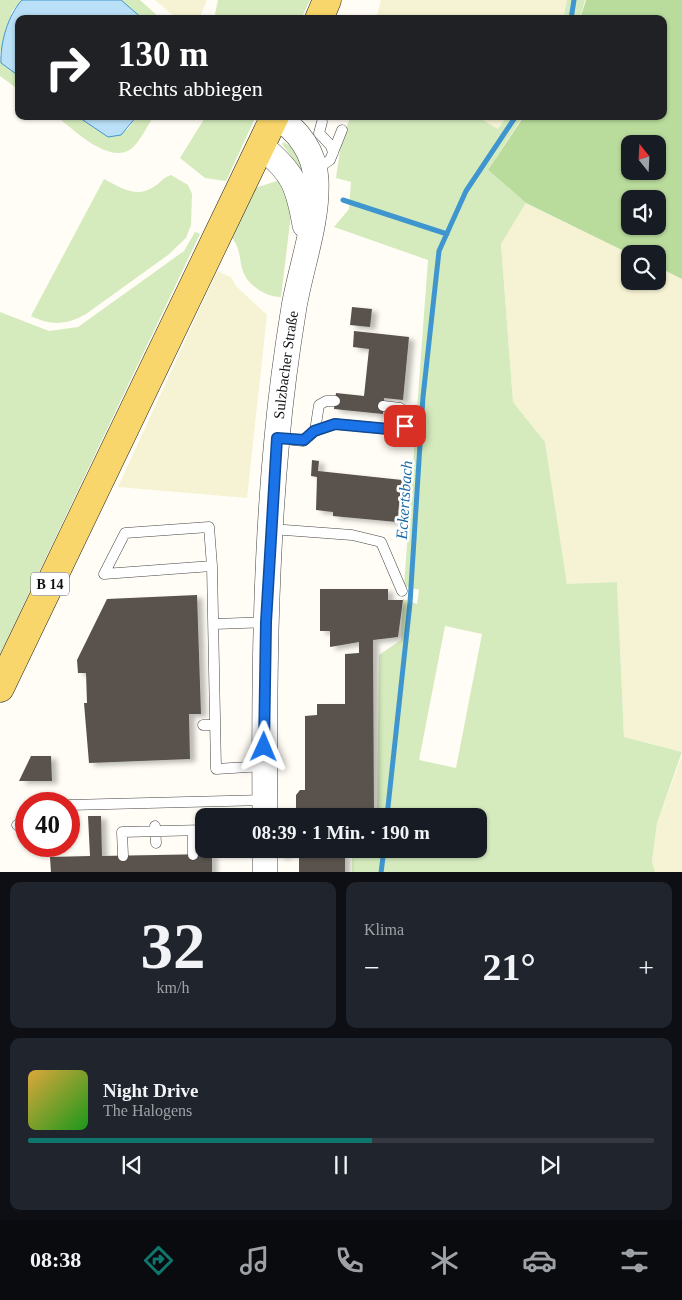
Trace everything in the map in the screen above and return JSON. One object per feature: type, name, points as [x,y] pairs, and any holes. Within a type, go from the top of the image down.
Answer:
[{"type":"main road","points":[[321,15],[328,0]]},
{"type":"main road","name":"B 14","points":[[0,688],[273,120]]},
{"type":"street","name":"Sulzbacher Straße","points":[[265,808],[266,622],[277,438],[294,306],[315,192],[314,170],[309,152],[301,139],[283,120]]},
{"type":"street","points":[[261,146],[280,162],[295,183],[307,242]]},
{"type":"street","points":[[265,858],[265,872]]},
{"type":"lane","points":[[322,122],[320,133],[331,146],[333,153]]},
{"type":"lane","points":[[314,170],[326,164],[333,153],[342,130]]},
{"type":"lane","points":[[314,431],[319,405],[326,401],[335,401]]},
{"type":"lane","points":[[277,438],[304,440],[314,431],[335,424],[399,430],[405,426],[406,412],[400,408],[384,406]]},
{"type":"lane","points":[[212,566],[104,574],[125,533],[209,527],[212,566],[216,769],[264,766]]},
{"type":"lane","points":[[271,529],[352,535],[381,542],[402,591]]},
{"type":"lane","points":[[214,624],[266,622]]},
{"type":"lane","points":[[203,725],[215,725]]},
{"type":"lane","points":[[80,805],[265,808]]},
{"type":"lane","points":[[155,828],[156,842]]},
{"type":"lane","points":[[122,856],[117,843],[122,832],[155,828],[195,831]]},
{"type":"lane","points":[[192,831],[195,850]]},
{"type":"shaded area","points":[[155,0],[207,0],[201,15],[172,15]]},
{"type":"shaded area","points":[[381,0],[567,0],[564,15],[377,15]]},
{"type":"shaded area","points":[[483,120],[504,120],[498,129]]},
{"type":"shaded area","points":[[526,203],[621,250],[621,290],[666,290],[666,271],[682,279],[682,752],[624,737],[617,582],[567,585],[545,442],[513,402],[501,244]]},
{"type":"shaded area","points":[[217,271],[231,277],[236,286],[267,315],[247,498],[118,487]]},
{"type":"shaded area","points":[[682,755],[682,872],[655,872],[652,862],[657,823]]},
{"type":"green space","points":[[0,0],[22,0],[12,11],[0,53]]},
{"type":"green space","points":[[121,0],[140,0],[157,15],[138,15]]},
{"type":"green space","points":[[218,0],[310,0],[303,15],[215,15]]},
{"type":"green space","points":[[567,0],[585,0],[581,15],[564,15]]},
{"type":"green space","points":[[586,0],[682,0],[682,279],[666,271],[666,245],[621,245],[621,250],[526,203],[488,170],[521,120],[667,120],[667,15],[581,15]]},
{"type":"green space","points":[[0,55],[1,63],[15,73],[15,87],[0,76]]},
{"type":"green space","points":[[61,120],[83,120],[108,137],[128,129],[134,120],[151,120],[134,146],[122,153],[102,149],[81,136]]},
{"type":"green space","points":[[204,120],[254,120],[226,181],[205,178],[180,158]]},
{"type":"green space","points":[[349,120],[483,120],[498,129],[504,120],[520,120],[488,170],[526,203],[501,244],[513,402],[545,442],[567,584],[617,582],[624,737],[682,752],[657,823],[652,862],[655,872],[352,872],[352,858],[487,858],[487,808],[377,808],[379,655],[401,640],[403,599],[417,604],[419,590],[404,586],[428,260],[334,227],[349,209],[351,182],[336,178],[340,151]],"holes":[[[445,626],[482,634],[456,768],[419,760]]]},
{"type":"green space","points":[[284,142],[295,150],[306,177],[282,144]]},
{"type":"green space","points":[[171,175],[188,185],[192,194],[191,225],[186,238],[168,255],[79,318],[52,323],[31,316],[104,179],[129,191],[142,192]]},
{"type":"green space","points":[[277,181],[283,183],[292,206],[281,297],[259,290],[245,277],[236,243],[231,237],[255,188]]},
{"type":"green space","points":[[195,232],[200,234],[0,654],[0,312],[49,331],[78,327],[184,251]]},
{"type":"water","points":[[22,0],[121,0],[138,15],[15,15],[15,73],[1,63],[1,55],[9,21]]},
{"type":"water","points":[[83,120],[134,120],[121,135],[108,137]]},
{"type":"building","points":[[352,307],[372,309],[370,327],[350,325]]},
{"type":"building","points":[[354,331],[409,337],[403,400],[384,398],[383,414],[334,409],[336,393],[364,396],[369,349],[353,347]]},
{"type":"building","points":[[312,460],[319,461],[318,471],[402,480],[397,522],[333,516],[333,512],[316,510],[317,477],[311,476]]},
{"type":"building","points":[[320,589],[388,589],[388,600],[403,600],[398,637],[373,640],[374,808],[296,808],[296,795],[300,790],[305,790],[305,716],[317,715],[317,704],[345,704],[345,654],[359,653],[359,642],[330,647],[330,631],[320,631]]},
{"type":"building","points":[[197,595],[201,714],[189,714],[190,759],[89,763],[84,703],[87,703],[86,673],[78,673],[77,660],[107,599]]},
{"type":"building","points":[[31,756],[51,756],[52,781],[19,781]]},
{"type":"building","points":[[88,816],[101,816],[102,856],[195,854],[195,858],[212,858],[212,872],[51,872],[50,857],[90,856]]},
{"type":"building","points":[[299,858],[345,858],[345,872],[299,872]]},
{"type":"waterway","name":"Eckertsbach","points":[[572,15],[574,0]]},
{"type":"waterway","name":"Eckertsbach","points":[[388,808],[410,603],[423,397],[439,251],[466,191],[513,120]]},
{"type":"waterway","points":[[343,200],[447,234]]},
{"type":"waterway","name":"Eckertsbach","points":[[381,872],[383,858]]},
{"type":"route","points":[[264,747],[266,622],[277,438],[304,440],[314,431],[326,425],[335,424],[399,430],[405,426]]}]
